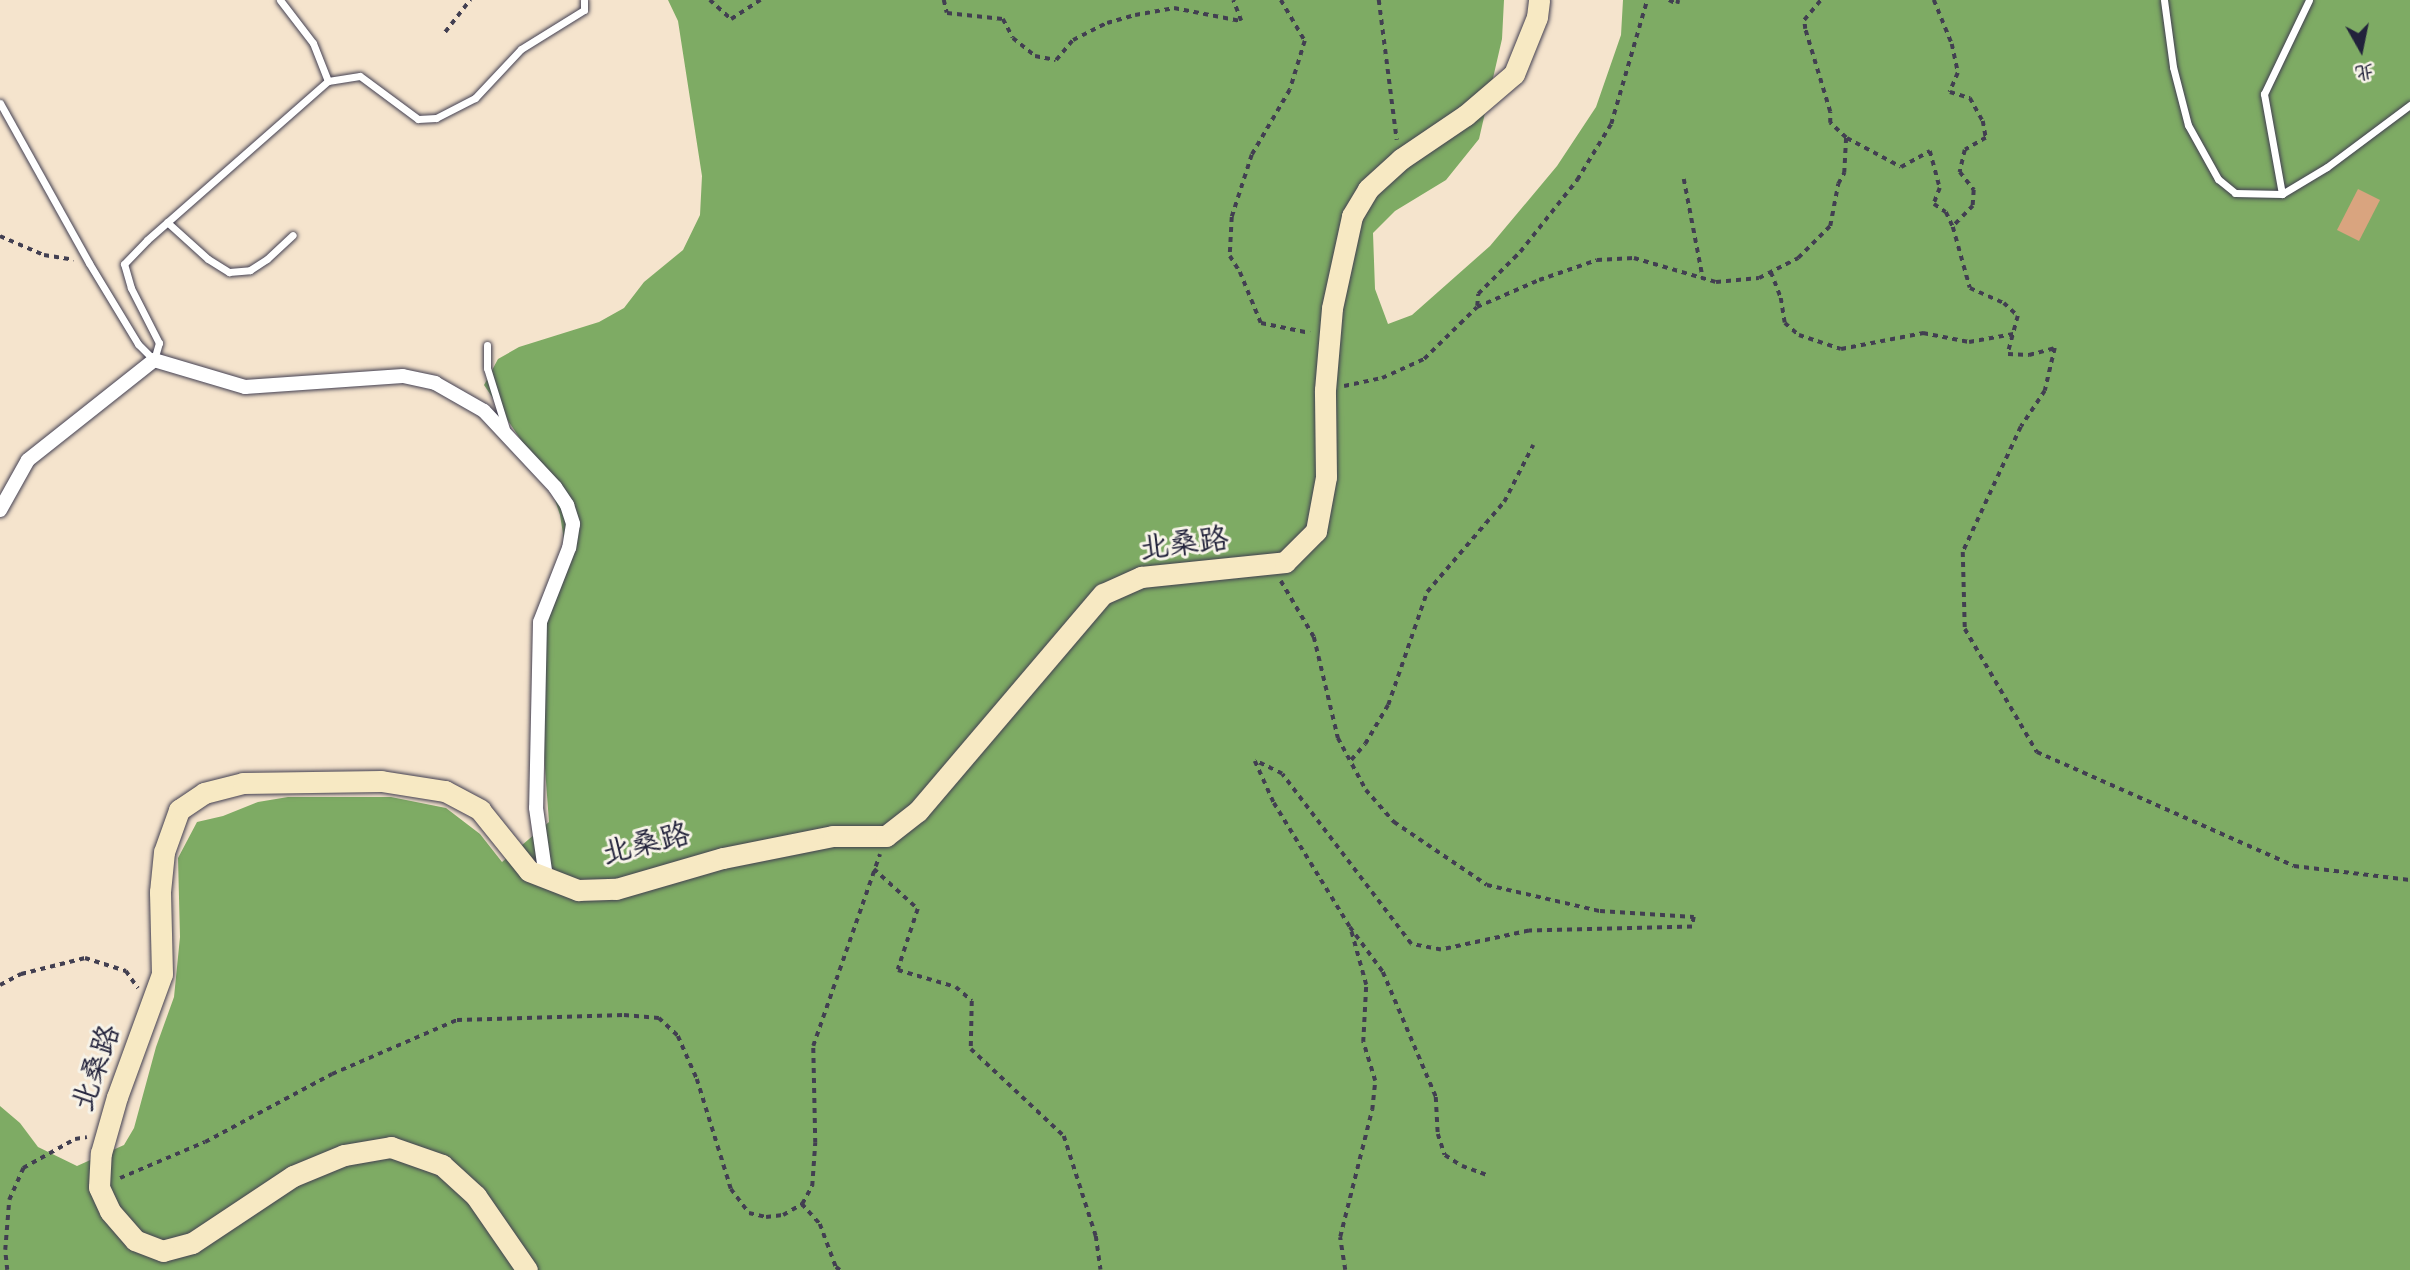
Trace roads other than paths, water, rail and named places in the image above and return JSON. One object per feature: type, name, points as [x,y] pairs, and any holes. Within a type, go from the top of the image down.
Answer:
[{"type":"street","name":"北桑路","points":[[527,1270],[476,1196],[442,1165],[391,1146],[344,1154],[293,1176],[192,1243],[163,1251],[135,1240],[110,1211],[99,1188],[101,1153],[162,974],[160,892],[164,852],[179,810],[204,793],[243,783],[381,781],[445,791],[480,810],[529,871],[578,890],[616,889],[723,858],[833,836],[886,836],[926,802],[1103,594],[1141,577],[1285,562],[1316,531],[1326,477],[1325,390],[1332,308],[1352,216],[1368,189],[1401,159],[1466,115],[1514,74],[1537,17],[1539,0]]},
{"type":"street","points":[[0,510],[28,460],[154,360],[245,387],[403,376],[435,383],[484,411],[555,487],[567,505],[573,524],[569,548],[540,622],[536,808],[546,877]]},
{"type":"lane","points":[[280,0],[313,43],[328,81]]},
{"type":"lane","points":[[0,103],[89,263],[138,344],[154,360],[159,343],[131,288],[124,264],[167,222],[328,81],[360,76],[418,119],[436,118],[475,97],[521,49],[584,10],[584,0]]},
{"type":"lane","points":[[2164,0],[2173,66],[2188,125],[2218,179],[2235,192],[2282,194],[2327,167],[2410,104]]},
{"type":"lane","points":[[2282,194],[2264,94],[2308,0]]},
{"type":"lane","points":[[167,222],[208,259],[229,272],[250,270],[267,259],[293,235]]},
{"type":"lane","points":[[487,345],[487,368],[508,437]]}]
